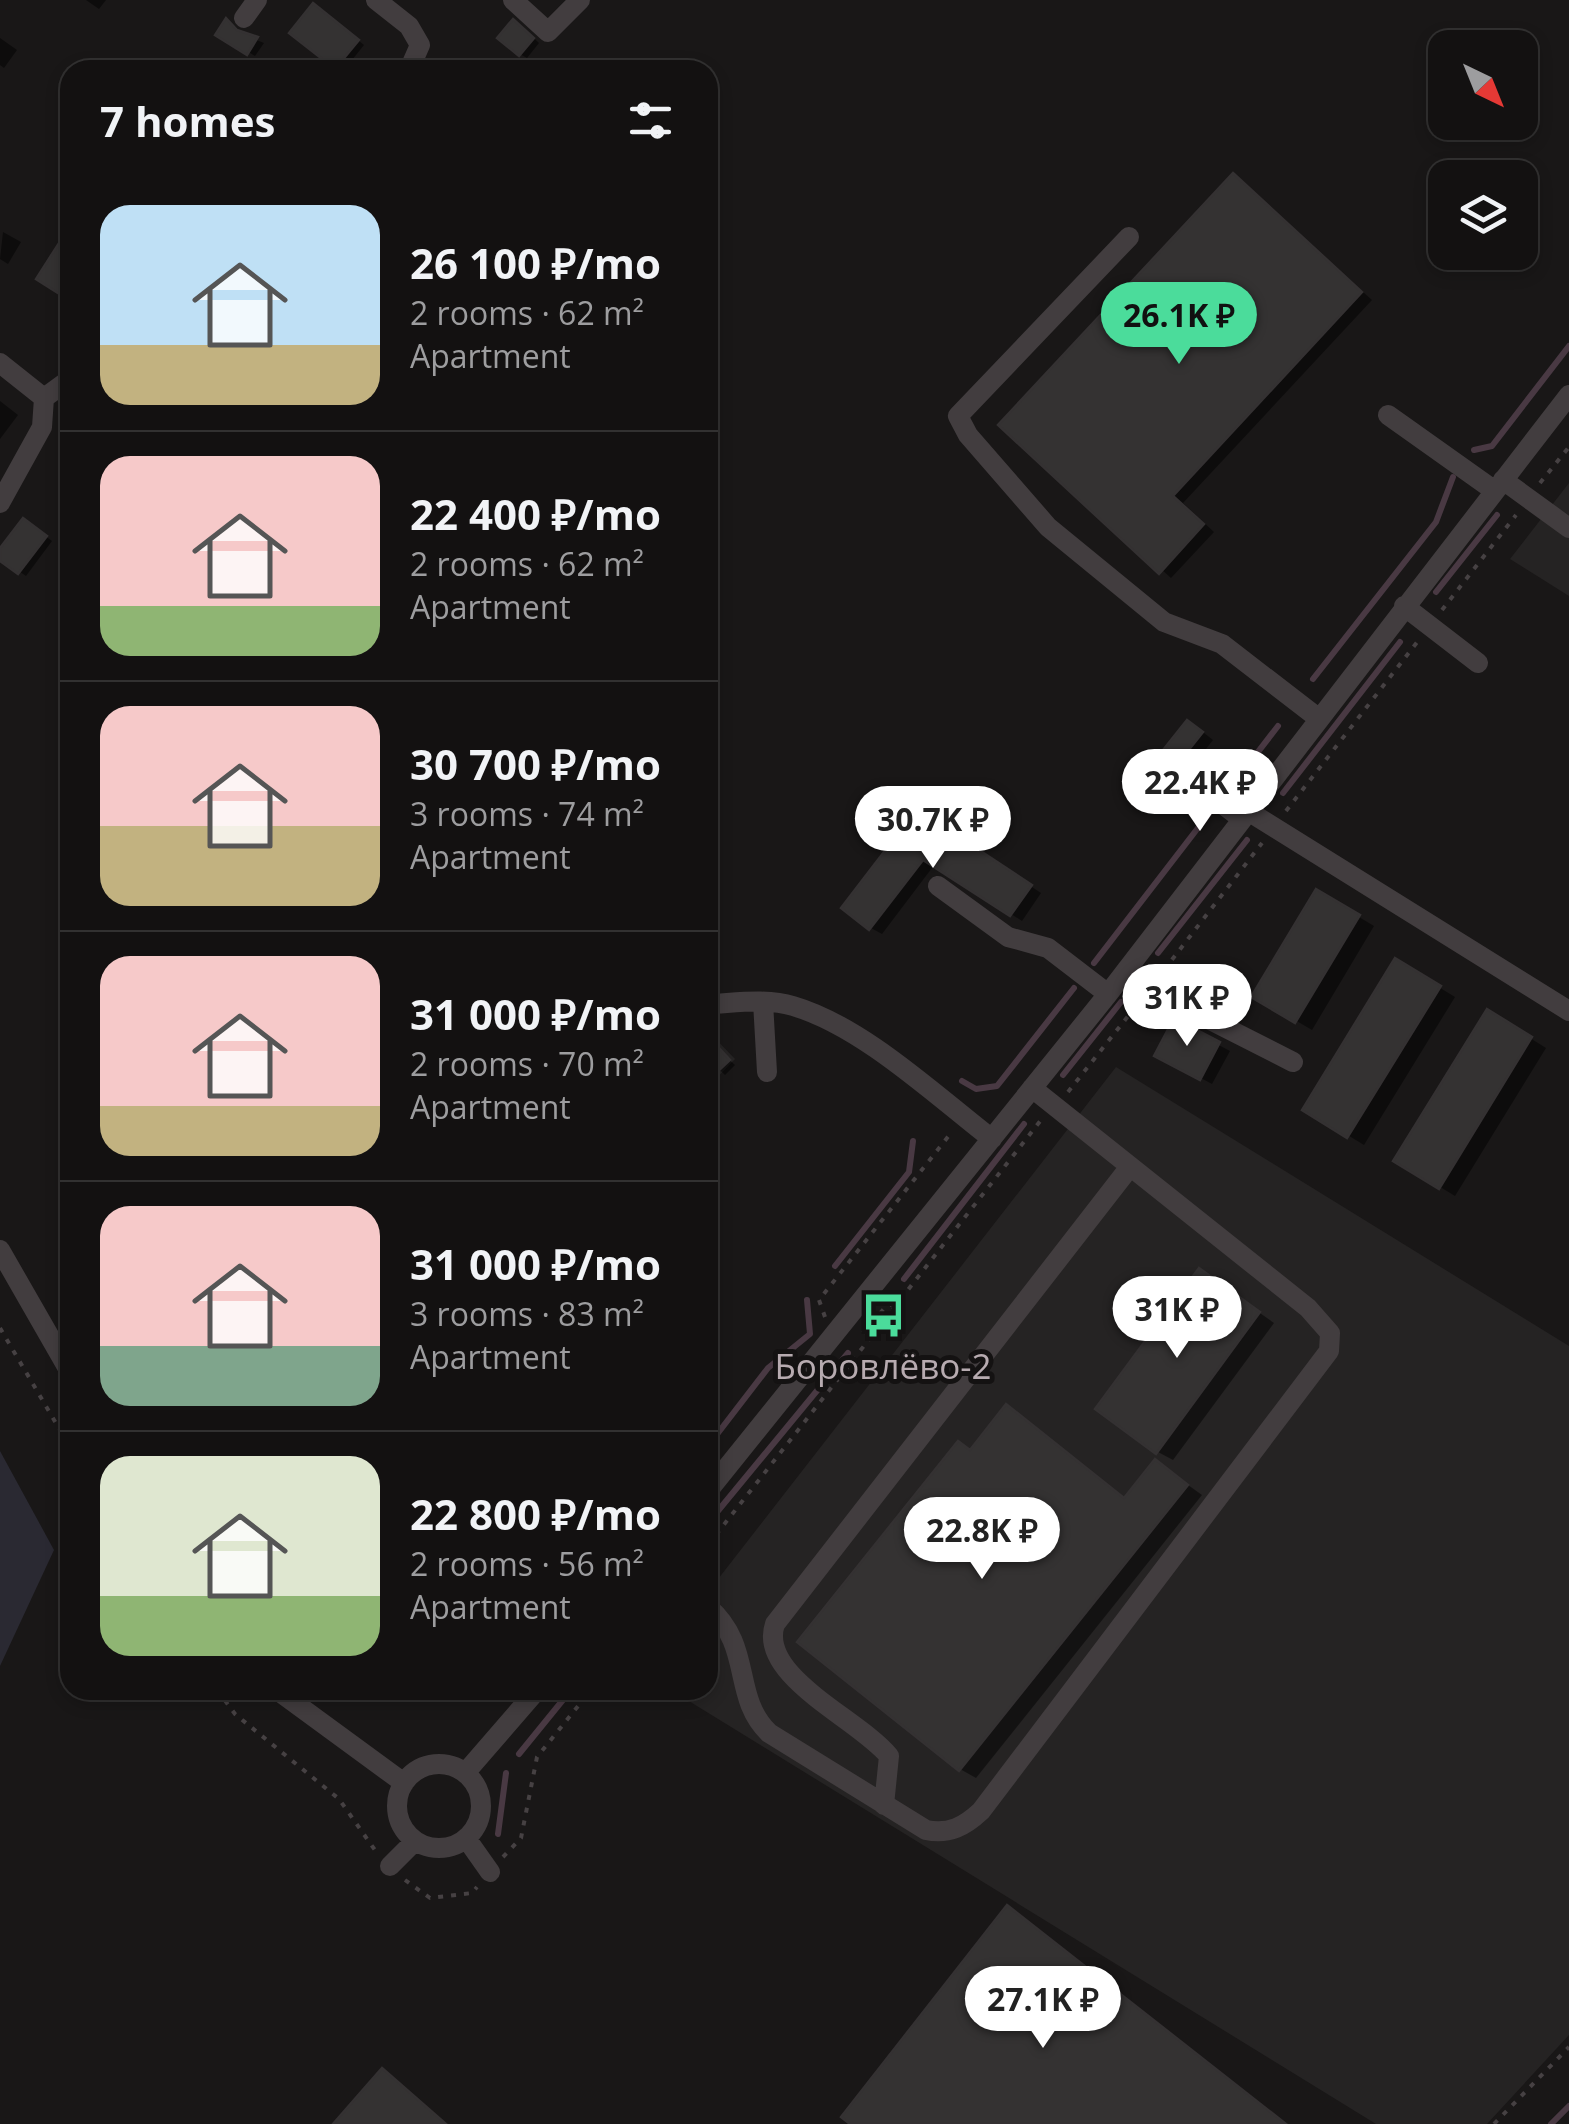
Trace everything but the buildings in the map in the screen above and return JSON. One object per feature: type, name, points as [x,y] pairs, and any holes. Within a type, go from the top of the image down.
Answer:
[{"type":"street","points":[[376,0],[409,26],[420,45],[413,60]]},
{"type":"street","points":[[513,0],[548,32],[580,0]]},
{"type":"street","points":[[1128,237],[958,416],[968,434],[1048,527],[1164,622],[1222,644],[1318,718]]},
{"type":"street","points":[[0,363],[44,398]]},
{"type":"street","points":[[0,503],[42,427],[44,398],[60,386]]},
{"type":"street","points":[[718,1479],[1108,994],[1569,395]]},
{"type":"street","points":[[1388,415],[1568,525]]},
{"type":"street","points":[[1404,606],[1478,663]]},
{"type":"street","points":[[1195,783],[1569,1011]]},
{"type":"street","points":[[938,886],[1008,937],[1048,948],[1108,994]]},
{"type":"street","points":[[1127,969],[1168,998],[1293,1062]]},
{"type":"street","points":[[763,1002],[767,1072]]},
{"type":"street","points":[[718,1004],[789,1004],[837,1025],[992,1139]]},
{"type":"street","points":[[718,1618],[734,1635],[753,1715],[760,1725],[884,1805],[938,1832],[965,1825],[981,1810],[1329,1351],[1326,1324],[1032,1088]]},
{"type":"street","points":[[884,1805],[888,1756],[780,1665],[770,1638],[775,1624],[1129,1168]]},
{"type":"street","points":[[0,1250],[60,1355]]},
{"type":"street","points":[[291,1700],[404,1783]]},
{"type":"street","points":[[466,1772],[528,1700]]},
{"type":"street","points":[[428,1764],[454,1766],[466,1772],[480,1796],[482,1810],[466,1838],[443,1848],[415,1841],[398,1818],[397,1803],[404,1783],[428,1764]]},
{"type":"street","points":[[466,1838],[490,1872]]},
{"type":"street","points":[[390,1866],[415,1841]]},
{"type":"path","points":[[824,1325],[819,1300],[963,1117]]},
{"type":"path","points":[[874,1322],[881,1328]]},
{"type":"path","points":[[0,1328],[60,1430]]},
{"type":"path","points":[[224,1700],[235,1714],[339,1799],[390,1866],[430,1898],[472,1893],[521,1838],[537,1758],[583,1700]]},
{"type":"path","points":[[1494,2124],[1569,2047]]},
{"type":"shaded area","points":[[1569,483],[1569,596],[1510,559]]},
{"type":"shaded area","points":[[718,1041],[735,1059],[718,1077]]},
{"type":"shaded area","points":[[1116,1067],[1569,1346],[1569,2035],[1487,2124],[1376,2124],[687,1700],[718,1700],[718,1579]]},
{"type":"shaded area","points":[[0,1451],[54,1550],[0,1666]]},
{"type":"waterway","points":[[1474,450],[1492,446],[1569,346]]},
{"type":"waterway","points":[[1313,679],[1436,522],[1453,477]]},
{"type":"waterway","points":[[1436,592],[1497,515]]},
{"type":"waterway","points":[[1283,793],[1400,642]]},
{"type":"waterway","points":[[1227,792],[1278,726]]},
{"type":"waterway","points":[[1094,963],[1211,811]]},
{"type":"waterway","points":[[1158,953],[1247,840]]},
{"type":"waterway","points":[[962,1081],[976,1089],[997,1086],[1074,988]]},
{"type":"waterway","points":[[1063,1075],[1121,1002]]},
{"type":"waterway","points":[[904,1279],[1024,1124]]},
{"type":"waterway","points":[[835,1266],[909,1172],[913,1141]]},
{"type":"waterway","points":[[718,1433],[768,1368],[810,1334],[807,1300]]},
{"type":"waterway","points":[[718,1511],[848,1353]]},
{"type":"waterway","points":[[519,1754],[563,1700]]},
{"type":"waterway","points":[[498,1834],[506,1773]]},
{"type":"waterway","points":[[1551,2124],[1569,2106]]},
{"type":"place","name":"Боровлёво-2","points":[[883,1315]]}]
